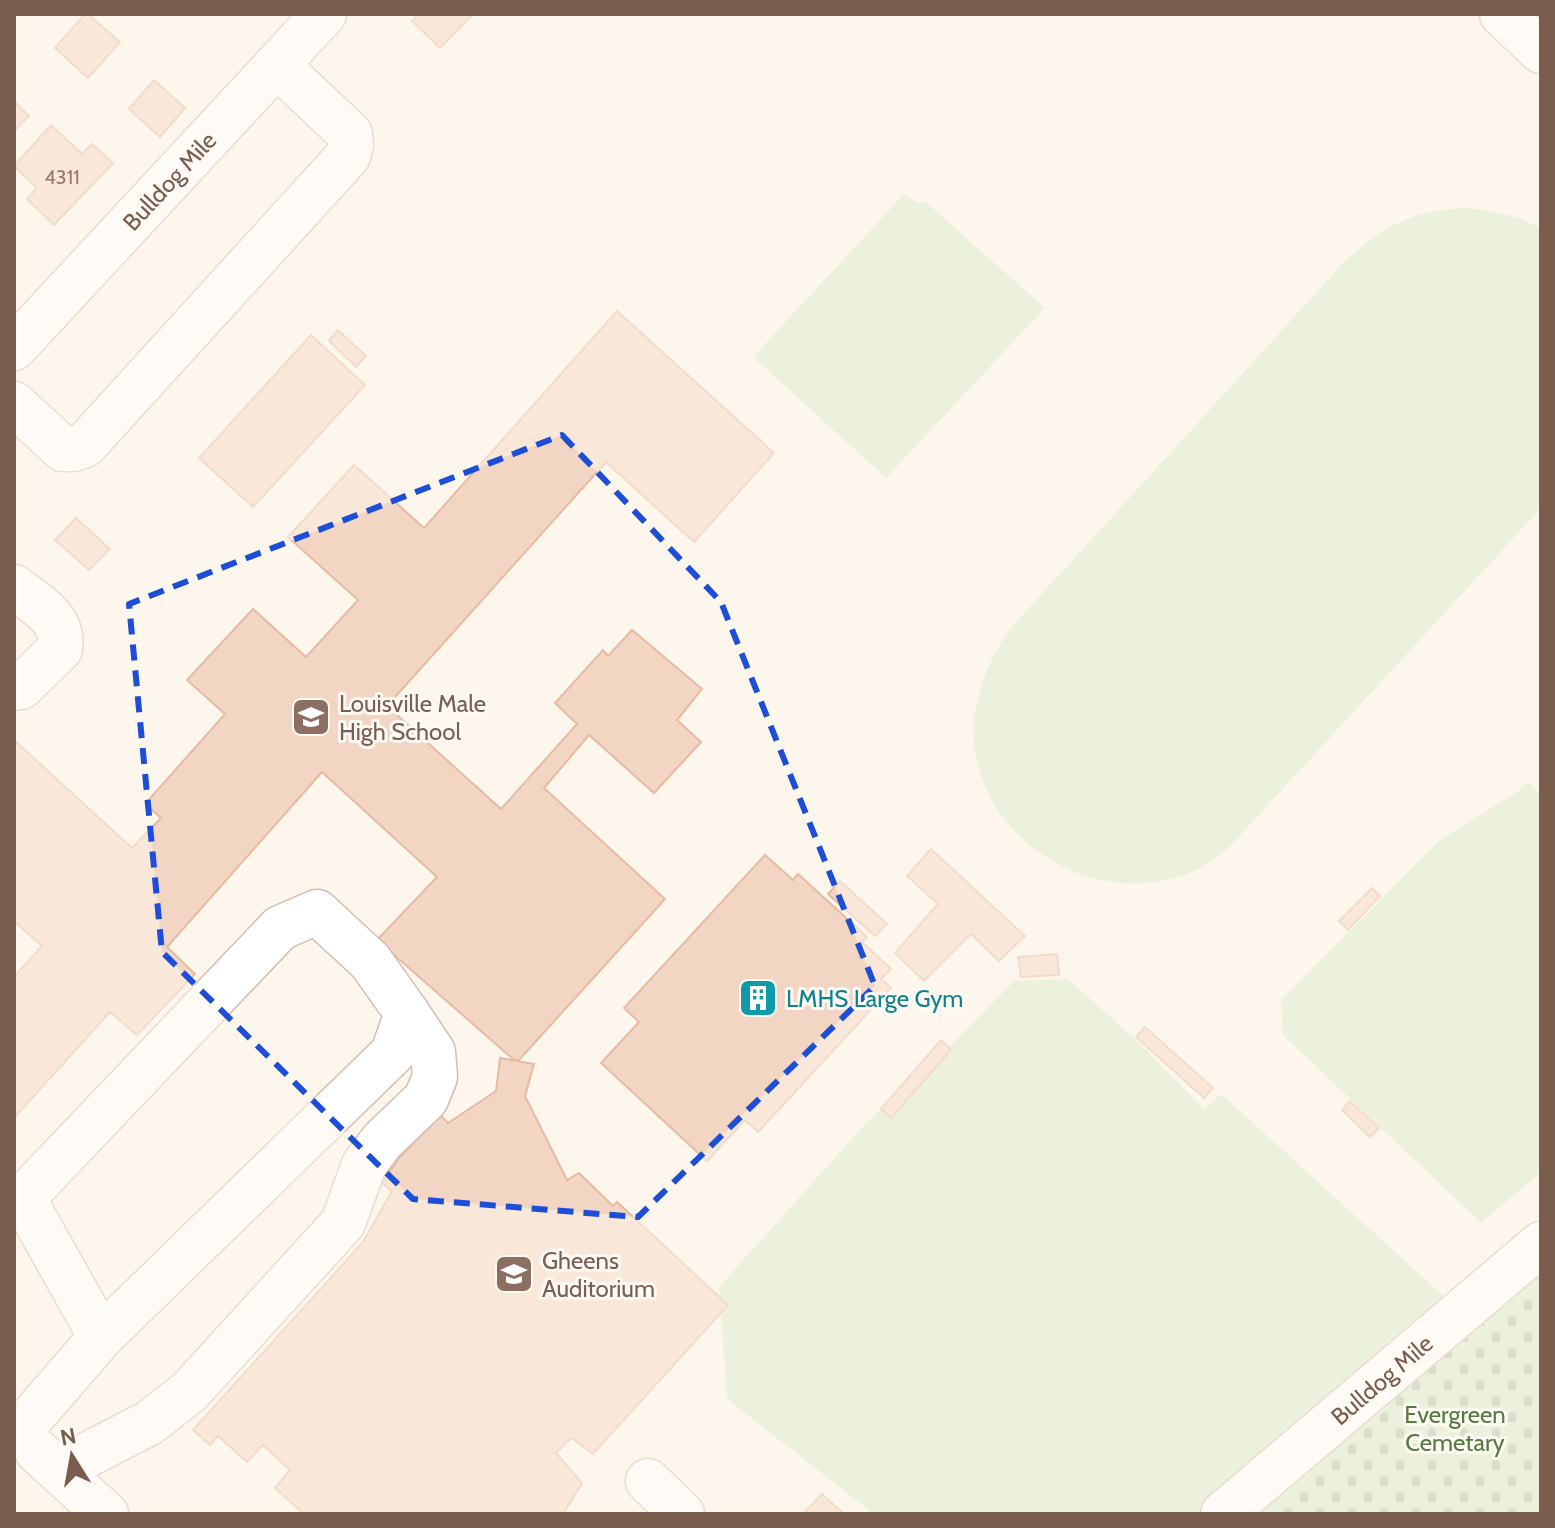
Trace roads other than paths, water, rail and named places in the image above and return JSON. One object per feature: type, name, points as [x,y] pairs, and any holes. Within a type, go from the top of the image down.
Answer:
[{"type":"street","name":"Bulldog Mile","points":[[14,348],[324,14]]},
{"type":"street","points":[[1502,14],[1541,51]]},
{"type":"street","points":[[14,404],[63,449],[85,445],[348,156],[350,134],[277,65]]},
{"type":"street","points":[[14,587],[52,617],[60,629],[61,640],[60,649],[21,687],[14,688]]},
{"type":"street","points":[[58,1470],[149,1423],[189,1392],[343,1223],[364,1165],[382,1141],[426,1099],[435,1077],[433,1052],[370,961],[317,912],[280,928],[23,1198],[101,1337]]},
{"type":"street","points":[[106,1514],[15,1435],[101,1337],[393,1053],[407,1013]]},
{"type":"street","name":"Bulldog Mile","points":[[1223,1514],[1541,1244]]},
{"type":"street","points":[[648,1481],[682,1514]]},
{"type":"place","name":"Louisville Male High School","points":[[311,717]]},
{"type":"place","name":"LMHS Large Gym","points":[[758,998]]},
{"type":"place","name":"Gheens Auditorium","points":[[514,1274]]},
{"type":"park label","name":"Evergreen Cemetary","points":[[1455,1428]]}]
